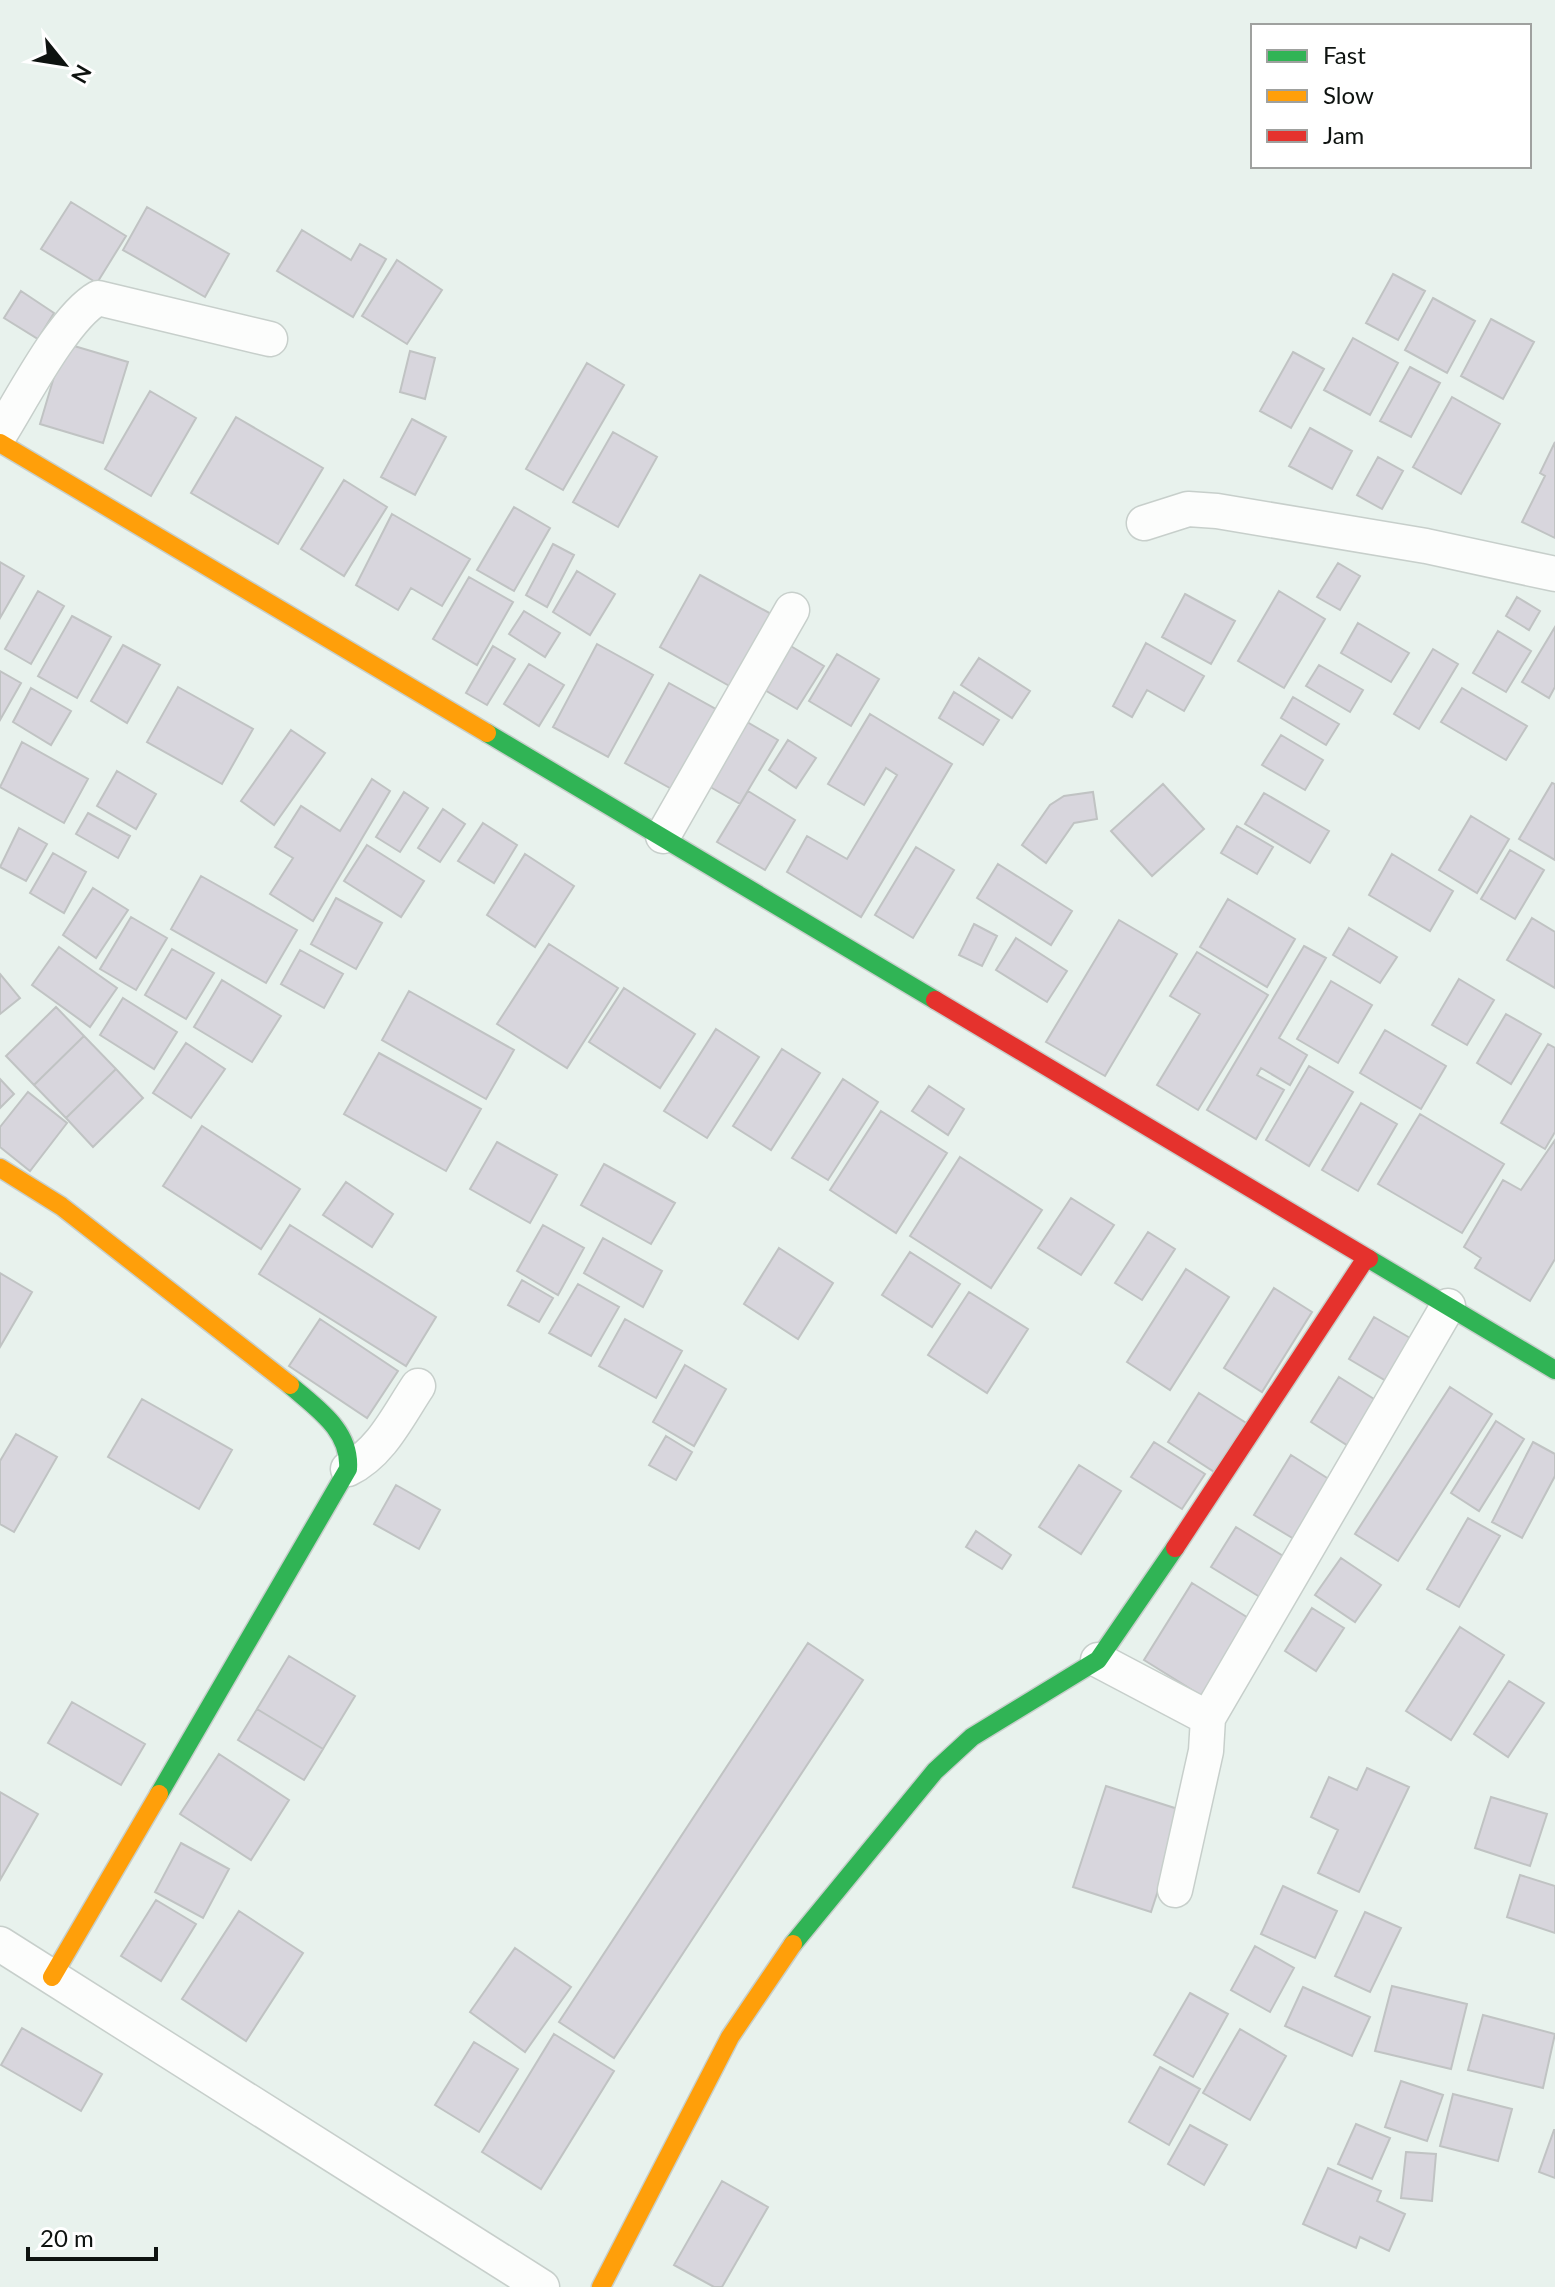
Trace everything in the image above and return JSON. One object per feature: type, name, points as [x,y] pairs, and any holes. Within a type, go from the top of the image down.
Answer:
[{"type":"street","points":[[0,434],[66,330],[86,305],[98,298],[270,339]]},
{"type":"street","points":[[0,443],[663,836],[958,1017],[1555,1370]]},
{"type":"street","points":[[1144,523],[1188,509],[1217,511],[1333,533],[1426,546],[1555,574]]},
{"type":"street","points":[[663,836],[792,610]]},
{"type":"street","points":[[0,1168],[61,1206],[265,1362],[335,1425],[349,1454],[348,1469],[52,1977]]},
{"type":"street","points":[[601,2287],[730,2037],[791,1946],[935,1771],[972,1737],[1098,1660],[1117,1636],[1366,1258]]},
{"type":"street","points":[[1175,1890],[1206,1751],[1208,1718],[1448,1306]]},
{"type":"street","points":[[348,1469],[365,1461],[418,1386]]},
{"type":"street","points":[[1098,1660],[1208,1718]]},
{"type":"street","points":[[0,1944],[542,2287]]},
{"type":"building","points":[[71,202],[126,236],[97,283],[41,249]]},
{"type":"building","points":[[147,207],[229,254],[205,297],[123,250]]},
{"type":"building","points":[[302,230],[351,260],[360,244],[386,259],[353,317],[277,271]]},
{"type":"building","points":[[397,260],[442,290],[407,344],[362,316]]},
{"type":"building","points":[[1393,274],[1425,291],[1398,340],[1366,323]]},
{"type":"building","points":[[21,291],[54,313],[38,339],[4,318]]},
{"type":"building","points":[[1433,298],[1475,321],[1447,373],[1405,350]]},
{"type":"building","points":[[1491,319],[1534,342],[1503,399],[1461,376]]},
{"type":"building","points":[[1353,338],[1398,363],[1370,415],[1324,390]]},
{"type":"building","points":[[64,343],[128,362],[103,443],[40,424]]},
{"type":"building","points":[[410,351],[435,358],[425,399],[400,392]]},
{"type":"building","points":[[1293,352],[1324,369],[1291,428],[1260,411]]},
{"type":"building","points":[[587,363],[624,385],[563,490],[526,469]]},
{"type":"building","points":[[1410,367],[1440,383],[1411,437],[1380,421]]},
{"type":"building","points":[[150,391],[196,418],[151,496],[105,469]]},
{"type":"building","points":[[1452,397],[1500,424],[1461,494],[1413,467]]},
{"type":"building","points":[[236,417],[323,468],[278,544],[191,493]]},
{"type":"building","points":[[412,419],[446,437],[415,495],[381,477]]},
{"type":"building","points":[[1310,428],[1352,451],[1332,489],[1289,466]]},
{"type":"building","points":[[613,432],[657,457],[618,527],[573,502]]},
{"type":"building","points":[[1555,442],[1555,538],[1522,522],[1545,476],[1540,473]]},
{"type":"building","points":[[1378,457],[1403,471],[1382,509],[1357,495]]},
{"type":"building","points":[[344,480],[387,507],[344,576],[301,549]]},
{"type":"building","points":[[514,507],[550,528],[514,591],[477,570]]},
{"type":"building","points":[[392,514],[470,559],[442,606],[411,588],[398,610],[356,585]]},
{"type":"building","points":[[553,544],[574,555],[547,607],[526,595]]},
{"type":"building","points":[[0,562],[24,576],[0,618]]},
{"type":"building","points":[[1338,563],[1360,576],[1340,610],[1317,597]]},
{"type":"building","points":[[577,571],[615,594],[590,635],[553,612]]},
{"type":"building","points":[[700,575],[773,615],[733,688],[660,647]]},
{"type":"building","points":[[469,577],[513,602],[477,665],[433,639]]},
{"type":"building","points":[[38,591],[64,606],[31,664],[5,649]]},
{"type":"building","points":[[1279,591],[1325,619],[1284,688],[1238,661]]},
{"type":"building","points":[[1185,594],[1235,621],[1211,664],[1162,637]]},
{"type":"building","points":[[1517,597],[1540,611],[1529,630],[1506,616]]},
{"type":"building","points":[[524,611],[560,633],[545,657],[509,634]]},
{"type":"building","points":[[72,616],[111,637],[77,698],[38,676]]},
{"type":"building","points":[[1358,623],[1409,653],[1391,682],[1341,653]]},
{"type":"building","points":[[1555,627],[1555,687],[1549,698],[1522,682]]},
{"type":"building","points":[[1498,631],[1531,651],[1506,692],[1473,673]]},
{"type":"building","points":[[1146,643],[1204,676],[1184,711],[1147,690],[1132,717],[1113,706]]},
{"type":"building","points":[[597,644],[653,675],[608,757],[553,727]]},
{"type":"building","points":[[123,645],[160,665],[127,723],[91,701]]},
{"type":"building","points":[[789,645],[824,666],[797,709],[763,689]]},
{"type":"building","points":[[493,646],[515,659],[487,705],[466,693]]},
{"type":"building","points":[[1433,649],[1458,664],[1419,729],[1394,714]]},
{"type":"building","points":[[837,654],[879,679],[851,726],[809,701]]},
{"type":"building","points":[[979,658],[1030,691],[1012,718],[961,685]]},
{"type":"building","points":[[529,664],[564,685],[539,726],[504,704]]},
{"type":"building","points":[[1319,665],[1363,690],[1350,712],[1306,686]]},
{"type":"building","points":[[0,671],[21,683],[0,720]]},
{"type":"building","points":[[669,683],[721,712],[677,792],[625,763]]},
{"type":"building","points":[[178,687],[253,729],[222,784],[147,742]]},
{"type":"building","points":[[31,688],[71,711],[51,745],[13,722]]},
{"type":"building","points":[[1462,688],[1527,726],[1506,760],[1441,722]]},
{"type":"building","points":[[954,692],[999,720],[983,745],[939,718]]},
{"type":"building","points":[[1293,697],[1339,724],[1326,745],[1281,718]]},
{"type":"building","points":[[870,714],[952,764],[861,917],[787,872],[807,836],[847,859],[897,775],[886,768],[864,805],[828,784]]},
{"type":"building","points":[[742,719],[778,740],[740,804],[705,784]]},
{"type":"building","points":[[291,730],[325,753],[274,825],[241,801]]},
{"type":"building","points":[[1281,735],[1323,760],[1305,790],[1262,765]]},
{"type":"building","points":[[788,740],[816,758],[796,788],[769,770]]},
{"type":"building","points":[[22,742],[88,779],[64,823],[0,787]]},
{"type":"building","points":[[117,771],[156,794],[136,829],[97,806]]},
{"type":"building","points":[[372,779],[390,791],[313,921],[270,894],[293,858],[275,847],[301,806],[340,831]]},
{"type":"building","points":[[1552,783],[1555,784],[1555,860],[1519,839]]},
{"type":"building","points":[[1163,784],[1204,829],[1152,876],[1111,831]]},
{"type":"building","points":[[748,791],[795,820],[765,870],[717,842]]},
{"type":"building","points":[[404,792],[428,808],[400,852],[376,837]]},
{"type":"building","points":[[1093,792],[1097,819],[1074,823],[1046,863],[1022,845],[1050,805],[1064,796]]},
{"type":"building","points":[[1264,793],[1329,831],[1310,863],[1245,824]]},
{"type":"building","points":[[443,809],[465,824],[440,862],[418,848]]},
{"type":"building","points":[[88,813],[130,836],[118,858],[76,834]]},
{"type":"building","points":[[1471,816],[1509,839],[1477,893],[1439,870]]},
{"type":"building","points":[[483,823],[517,845],[494,883],[458,861]]},
{"type":"building","points":[[1237,826],[1273,847],[1257,874],[1221,853]]},
{"type":"building","points":[[19,828],[47,844],[26,881],[0,867]]},
{"type":"building","points":[[367,845],[424,881],[401,917],[344,881]]},
{"type":"building","points":[[916,847],[954,870],[913,938],[875,915]]},
{"type":"building","points":[[1510,850],[1544,870],[1515,919],[1481,899]]},
{"type":"building","points":[[53,853],[86,872],[64,913],[30,893]]},
{"type":"building","points":[[525,854],[574,886],[535,947],[487,915]]},
{"type":"building","points":[[1392,854],[1453,891],[1430,931],[1369,895]]},
{"type":"building","points":[[998,864],[1072,911],[1051,945],[977,898]]},
{"type":"building","points":[[201,876],[297,930],[266,983],[171,929]]},
{"type":"building","points":[[93,888],[128,910],[96,958],[63,935]]},
{"type":"building","points":[[336,898],[382,923],[356,969],[311,944]]},
{"type":"building","points":[[1228,899],[1295,939],[1267,987],[1200,947]]},
{"type":"building","points":[[131,917],[167,938],[136,990],[100,969]]},
{"type":"building","points":[[1532,918],[1555,932],[1555,988],[1507,960]]},
{"type":"building","points":[[1119,920],[1177,954],[1105,1076],[1046,1042]]},
{"type":"building","points":[[974,924],[997,936],[982,966],[959,955]]},
{"type":"building","points":[[1349,928],[1397,957],[1380,983],[1333,955]]},
{"type":"building","points":[[1016,938],[1067,971],[1047,1002],[996,970]]},
{"type":"building","points":[[549,944],[618,988],[567,1068],[497,1024]]},
{"type":"building","points":[[1304,946],[1326,958],[1279,1038],[1307,1055],[1290,1085],[1261,1068],[1257,1075],[1284,1090],[1256,1139],[1207,1110]]},
{"type":"building","points":[[59,947],[117,988],[90,1027],[32,985]]},
{"type":"building","points":[[172,949],[214,973],[186,1019],[145,995]]},
{"type":"building","points":[[300,950],[343,974],[324,1008],[281,984]]},
{"type":"building","points":[[1197,952],[1268,995],[1198,1110],[1157,1085],[1200,1014],[1170,996]]},
{"type":"building","points":[[0,974],[20,998],[0,1014]]},
{"type":"building","points":[[1459,979],[1494,1000],[1467,1045],[1432,1025]]},
{"type":"building","points":[[222,980],[281,1016],[252,1062],[194,1027]]},
{"type":"building","points":[[1331,981],[1372,1005],[1338,1063],[1297,1039]]},
{"type":"building","points":[[624,988],[695,1034],[660,1088],[589,1042]]},
{"type":"building","points":[[409,991],[514,1050],[486,1099],[382,1040]]},
{"type":"building","points":[[123,998],[177,1032],[154,1069],[100,1035]]},
{"type":"building","points":[[56,1007],[84,1036],[34,1085],[6,1056]]},
{"type":"building","points":[[1506,1014],[1541,1034],[1511,1084],[1477,1063]]},
{"type":"building","points":[[716,1029],[759,1057],[707,1138],[664,1111]]},
{"type":"building","points":[[1385,1030],[1446,1066],[1421,1109],[1360,1073]]},
{"type":"building","points":[[84,1036],[116,1069],[66,1118],[34,1085]]},
{"type":"building","points":[[186,1043],[225,1069],[191,1118],[153,1093]]},
{"type":"building","points":[[1548,1044],[1555,1048],[1555,1132],[1545,1149],[1501,1123]]},
{"type":"building","points":[[782,1049],[820,1073],[771,1150],[733,1126]]},
{"type":"building","points":[[379,1053],[481,1109],[446,1171],[344,1114]]},
{"type":"building","points":[[1309,1066],[1353,1092],[1309,1166],[1266,1140]]},
{"type":"building","points":[[116,1069],[143,1098],[93,1147],[66,1118]]},
{"type":"building","points":[[0,1079],[14,1094],[0,1108]]},
{"type":"building","points":[[843,1079],[878,1102],[828,1180],[792,1158]]},
{"type":"building","points":[[929,1086],[964,1109],[948,1135],[912,1111]]},
{"type":"building","points":[[28,1092],[67,1123],[30,1171],[0,1147],[0,1127]]},
{"type":"building","points":[[1361,1103],[1397,1124],[1358,1191],[1322,1170]]},
{"type":"building","points":[[881,1111],[947,1153],[896,1233],[830,1190]]},
{"type":"building","points":[[1420,1114],[1504,1164],[1462,1233],[1378,1184]]},
{"type":"building","points":[[202,1126],[300,1189],[261,1249],[163,1186]]},
{"type":"building","points":[[1555,1140],[1555,1259],[1530,1301],[1475,1268],[1481,1258],[1464,1247],[1503,1180],[1521,1190]]},
{"type":"building","points":[[497,1142],[557,1175],[530,1223],[470,1189]]},
{"type":"building","points":[[960,1157],[1042,1210],[991,1288],[910,1236]]},
{"type":"building","points":[[604,1164],[675,1203],[651,1244],[581,1205]]},
{"type":"building","points":[[346,1182],[393,1214],[372,1247],[323,1215]]},
{"type":"building","points":[[1071,1198],[1114,1225],[1081,1275],[1038,1248]]},
{"type":"building","points":[[290,1225],[436,1317],[406,1366],[259,1274]]},
{"type":"building","points":[[543,1225],[584,1248],[558,1295],[517,1271]]},
{"type":"building","points":[[1148,1232],[1175,1249],[1142,1300],[1115,1283]]},
{"type":"building","points":[[603,1238],[662,1271],[643,1307],[584,1273]]},
{"type":"building","points":[[779,1248],[833,1283],[798,1339],[744,1304]]},
{"type":"building","points":[[910,1252],[960,1284],[932,1327],[882,1295]]},
{"type":"building","points":[[1186,1269],[1229,1297],[1170,1390],[1127,1362]]},
{"type":"building","points":[[0,1273],[32,1292],[0,1347]]},
{"type":"building","points":[[522,1280],[553,1298],[539,1322],[508,1305]]},
{"type":"building","points":[[578,1284],[619,1307],[591,1356],[549,1333]]},
{"type":"building","points":[[1274,1288],[1312,1312],[1262,1392],[1224,1368]]},
{"type":"building","points":[[969,1292],[1028,1329],[987,1393],[928,1355]]},
{"type":"building","points":[[1374,1317],[1417,1342],[1393,1385],[1349,1359]]},
{"type":"building","points":[[320,1319],[398,1371],[367,1418],[289,1366]]},
{"type":"building","points":[[625,1319],[682,1351],[656,1398],[599,1366]]},
{"type":"building","points":[[685,1365],[726,1389],[694,1446],[653,1422]]},
{"type":"building","points":[[1339,1377],[1382,1404],[1353,1449],[1311,1422]]},
{"type":"building","points":[[1450,1387],[1492,1414],[1398,1561],[1355,1534]]},
{"type":"building","points":[[1199,1393],[1251,1426],[1219,1475],[1168,1442]]},
{"type":"building","points":[[142,1399],[232,1450],[199,1509],[108,1457]]},
{"type":"building","points":[[1496,1421],[1524,1439],[1479,1511],[1451,1493]]},
{"type":"building","points":[[16,1434],[57,1457],[14,1532],[0,1524],[0,1461]]},
{"type":"building","points":[[666,1436],[692,1452],[676,1480],[649,1465]]},
{"type":"building","points":[[1154,1442],[1205,1474],[1182,1509],[1131,1477]]},
{"type":"building","points":[[1533,1442],[1555,1454],[1555,1476],[1522,1538],[1492,1522]]},
{"type":"building","points":[[1291,1455],[1335,1483],[1299,1542],[1254,1515]]},
{"type":"building","points":[[1079,1465],[1121,1491],[1081,1554],[1039,1527]]},
{"type":"building","points":[[396,1485],[440,1510],[419,1549],[374,1524]]},
{"type":"building","points":[[1468,1518],[1500,1536],[1459,1607],[1427,1589]]},
{"type":"building","points":[[1236,1527],[1293,1562],[1268,1602],[1211,1567]]},
{"type":"building","points":[[976,1531],[1011,1555],[1002,1569],[966,1547]]},
{"type":"building","points":[[1341,1558],[1381,1585],[1355,1622],[1315,1595]]},
{"type":"building","points":[[1192,1583],[1250,1619],[1202,1696],[1144,1660]]},
{"type":"building","points":[[1312,1608],[1344,1628],[1316,1671],[1285,1651]]},
{"type":"building","points":[[1460,1627],[1504,1655],[1451,1740],[1406,1711]]},
{"type":"building","points":[[808,1643],[863,1680],[614,2058],[559,2022]]},
{"type":"building","points":[[289,1656],[355,1696],[323,1749],[257,1709]]},
{"type":"building","points":[[1509,1681],[1544,1703],[1508,1757],[1474,1734]]},
{"type":"building","points":[[72,1702],[145,1744],[121,1785],[48,1743]]},
{"type":"building","points":[[257,1709],[323,1749],[304,1780],[238,1740]]},
{"type":"building","points":[[219,1754],[289,1800],[251,1860],[180,1814]]},
{"type":"building","points":[[1367,1768],[1409,1787],[1359,1892],[1318,1873],[1338,1830],[1311,1817],[1329,1777],[1357,1790]]},
{"type":"building","points":[[1106,1786],[1184,1811],[1151,1912],[1073,1887]]},
{"type":"building","points":[[0,1792],[38,1814],[0,1880]]},
{"type":"building","points":[[1491,1797],[1547,1814],[1530,1866],[1475,1848]]},
{"type":"building","points":[[181,1843],[229,1869],[203,1918],[155,1892]]},
{"type":"building","points":[[1520,1875],[1555,1886],[1555,1933],[1507,1917]]},
{"type":"building","points":[[1283,1886],[1337,1911],[1315,1958],[1261,1934]]},
{"type":"building","points":[[156,1900],[196,1924],[161,1981],[121,1956]]},
{"type":"building","points":[[239,1911],[303,1953],[246,2041],[182,1999]]},
{"type":"building","points":[[1365,1912],[1401,1928],[1370,1992],[1335,1976]]},
{"type":"building","points":[[1255,1946],[1294,1968],[1270,2012],[1231,1990]]},
{"type":"building","points":[[515,1948],[571,1987],[525,2052],[470,2012]]},
{"type":"building","points":[[1392,1986],[1467,2004],[1451,2069],[1375,2051]]},
{"type":"building","points":[[1303,1987],[1370,2017],[1352,2056],[1285,2026]]},
{"type":"building","points":[[1190,1993],[1228,2014],[1193,2077],[1154,2055]]},
{"type":"building","points":[[1483,2015],[1555,2034],[1543,2088],[1468,2070]]},
{"type":"building","points":[[22,2028],[102,2074],[81,2111],[1,2065]]},
{"type":"building","points":[[1240,2029],[1286,2056],[1250,2120],[1203,2093]]},
{"type":"building","points":[[554,2034],[614,2071],[541,2189],[482,2152]]},
{"type":"building","points":[[474,2042],[518,2069],[479,2132],[435,2105]]},
{"type":"building","points":[[1160,2067],[1200,2089],[1169,2145],[1129,2122]]},
{"type":"building","points":[[1401,2081],[1443,2095],[1427,2141],[1385,2127]]},
{"type":"building","points":[[1453,2094],[1512,2109],[1498,2161],[1440,2146]]},
{"type":"building","points":[[1356,2124],[1390,2138],[1372,2179],[1338,2164]]},
{"type":"building","points":[[1190,2125],[1227,2145],[1204,2185],[1168,2164]]},
{"type":"building","points":[[1555,2130],[1555,2178],[1539,2172]]},
{"type":"building","points":[[1406,2152],[1436,2154],[1432,2201],[1401,2198]]},
{"type":"building","points":[[1328,2168],[1381,2191],[1377,2201],[1405,2214],[1389,2251],[1360,2237],[1356,2248],[1303,2224]]},
{"type":"building","points":[[722,2181],[768,2207],[722,2287],[714,2287],[674,2265]]},
{"type":"traffic: fast","points":[[487,733],[935,1000]]},
{"type":"traffic: fast","points":[[1369,1259],[1555,1370]]},
{"type":"traffic: fast","points":[[159,1794],[348,1469],[344,1443],[338,1431],[321,1411],[290,1385]]},
{"type":"traffic: fast","points":[[793,1944],[935,1771],[972,1737],[1098,1660],[1175,1548]]},
{"type":"traffic: slow","points":[[0,443],[487,733]]},
{"type":"traffic: slow","points":[[0,1168],[61,1206],[290,1385]]},
{"type":"traffic: slow","points":[[52,1977],[159,1794]]},
{"type":"traffic: slow","points":[[601,2287],[730,2037],[793,1944]]},
{"type":"traffic: jam","points":[[935,1000],[1369,1259]]},
{"type":"traffic: jam","points":[[1175,1548],[1366,1258]]}]
